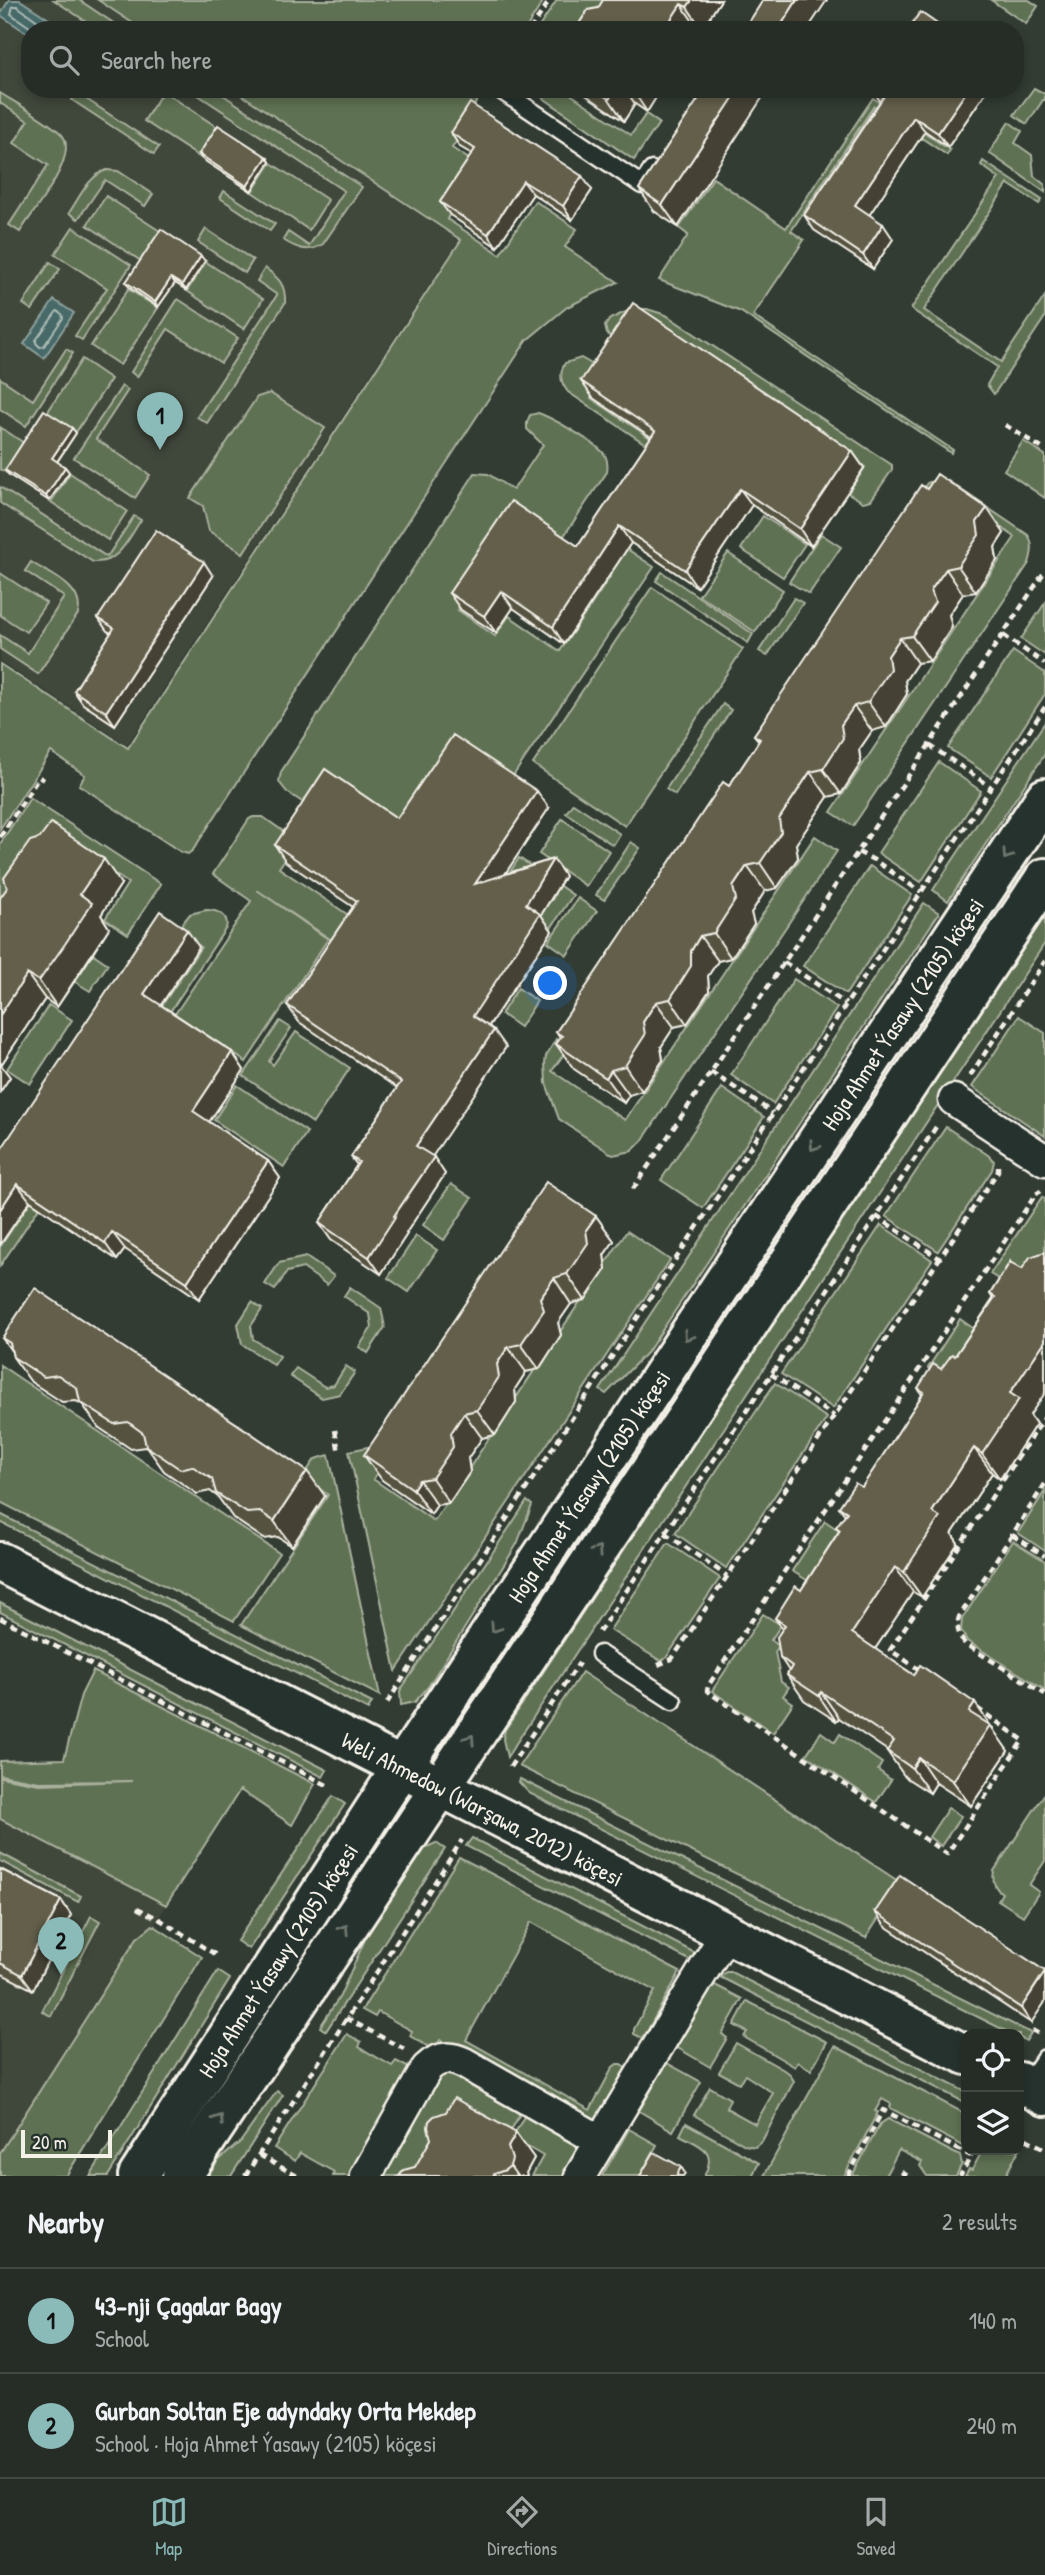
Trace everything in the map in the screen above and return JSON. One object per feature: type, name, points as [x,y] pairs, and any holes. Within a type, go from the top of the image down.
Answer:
[{"type":"main road","name":"Hoja Ahmet Ýasawy (2105) köçesi","points":[[138,2176],[402,1767],[1045,798]]},
{"type":"main road","name":"Hoja Ahmet Ýasawy (2105) köçesi","points":[[182,2176],[438,1786],[716,1376],[1045,878]]},
{"type":"main road","name":"Weli Ahmedow (Warşawa, 2012) köçesi","points":[[0,1562],[961,2053]]},
{"type":"street","points":[[954,1100],[1045,1160]]},
{"type":"street","points":[[580,2176],[726,1933]]},
{"type":"street","points":[[366,2176],[427,2068],[439,2060],[454,2058],[601,2141]]},
{"type":"lane","points":[[512,98],[642,185],[663,153]]},
{"type":"lane","points":[[598,1646],[673,1701]]},
{"type":"path","points":[[536,21],[550,0]]},
{"type":"path","points":[[1005,425],[1045,450]]},
{"type":"path","points":[[633,1189],[1045,571]]},
{"type":"path","points":[[1003,635],[1045,664]]},
{"type":"path","points":[[387,1703],[846,1004],[1045,707]]},
{"type":"path","points":[[929,746],[991,787]]},
{"type":"path","points":[[0,837],[39,777],[44,780]]},
{"type":"path","points":[[858,852],[921,892]]},
{"type":"path","points":[[598,1646],[601,1629],[1045,961]]},
{"type":"path","points":[[784,962],[846,1004]]},
{"type":"path","points":[[711,1072],[774,1113]]},
{"type":"path","points":[[650,1663],[661,1666],[672,1659],[998,1171],[999,1161]]},
{"type":"path","points":[[968,1702],[1023,1740],[947,1854],[707,1691],[715,1675],[1028,1205],[1036,1194],[1045,1190]]},
{"type":"path","points":[[876,1216],[939,1258]]},
{"type":"path","points":[[771,1374],[834,1416]]},
{"type":"path","points":[[923,1673],[890,1650],[1045,1417]]},
{"type":"path","points":[[335,1430],[339,1453]]},
{"type":"path","points":[[1045,1484],[959,1617],[958,1631],[965,1644],[1045,1694]]},
{"type":"path","points":[[665,1533],[727,1576]]},
{"type":"path","points":[[1012,1535],[1045,1556]]},
{"type":"path","points":[[0,1618],[327,1785]]},
{"type":"path","points":[[601,1629],[611,1636]]},
{"type":"path","points":[[510,1767],[582,1658]]},
{"type":"path","points":[[245,2176],[462,1840]]},
{"type":"path","points":[[137,1908],[216,1955]]},
{"type":"path","points":[[346,2018],[418,2057],[427,2068]]},
{"type":"path","points":[[848,2176],[883,2110],[971,2156],[960,2176]]},
{"type":"path","points":[[1026,2138],[1045,2149]]},
{"type":"path","points":[[259,2155],[298,2176]]},
{"type":"path","points":[[901,2172],[908,2176]]},
{"type":"shaded area","points":[[0,0],[96,0],[128,21],[21,21],[21,98],[245,98],[459,240],[127,745],[0,661]]},
{"type":"shaded area","points":[[0,1776],[39,1783],[247,1779],[0,2167]]},
{"type":"green space","points":[[54,0],[79,0],[110,21],[86,21]]},
{"type":"green space","points":[[98,0],[544,0],[531,21],[130,21]]},
{"type":"green space","points":[[557,0],[613,0],[599,21],[543,21]]},
{"type":"green space","points":[[991,0],[1029,0],[1038,6],[1026,24]]},
{"type":"green space","points":[[1034,88],[1045,94],[1045,100],[1027,124],[1014,115]]},
{"type":"green space","points":[[0,93],[59,131],[66,146],[64,158],[52,185],[20,232],[9,225],[48,165],[14,143],[28,121],[0,103]]},
{"type":"green space","points":[[85,98],[159,147],[154,154],[72,100]]},
{"type":"green space","points":[[159,98],[174,98],[220,129],[201,158],[144,121]]},
{"type":"green space","points":[[203,98],[228,98],[362,187],[323,244],[312,249],[302,249],[283,240],[288,232],[309,246],[344,191]]},
{"type":"green space","points":[[247,98],[479,98],[473,107],[477,110],[452,148],[478,165],[447,219],[500,254],[535,201],[577,229],[565,247],[618,282],[567,307],[527,340],[193,850],[188,854],[181,852],[79,785],[85,775],[51,752],[0,829],[0,664],[128,748],[461,240]]},
{"type":"green space","points":[[543,98],[576,98],[631,135],[646,114],[659,123],[634,160]]},
{"type":"green space","points":[[873,98],[950,150],[947,155],[874,106],[791,231],[804,240],[753,316],[953,450],[951,453],[741,312],[659,280],[688,235],[679,228],[713,178],[786,228]]},
{"type":"green space","points":[[1009,122],[1022,131],[1015,143],[1032,155],[1034,176],[1045,185],[1045,192],[989,153]]},
{"type":"green space","points":[[983,161],[1042,200],[1039,204],[1008,184],[924,310],[1001,362],[1045,296],[1045,317],[994,394],[987,385],[997,367],[911,309],[999,178],[981,165]]},
{"type":"green space","points":[[271,163],[328,200],[309,230],[252,192]]},
{"type":"green space","points":[[107,170],[118,171],[153,194],[145,206],[105,180],[78,219],[69,213],[90,182]]},
{"type":"green space","points":[[224,191],[275,224],[270,231],[220,198]]},
{"type":"green space","points":[[106,196],[163,233],[144,263],[87,225]]},
{"type":"green space","points":[[73,227],[131,265],[82,340],[75,336],[107,288],[55,254]]},
{"type":"green space","points":[[206,229],[253,260],[245,273],[198,242]]},
{"type":"green space","points":[[50,262],[60,269],[32,310],[23,304]]},
{"type":"green space","points":[[206,262],[263,299],[244,329],[187,291]]},
{"type":"green space","points":[[265,268],[281,282],[285,303],[207,423],[197,417],[277,295],[257,281]]},
{"type":"green space","points":[[128,289],[158,308],[120,365],[91,346]]},
{"type":"green space","points":[[178,299],[238,338],[221,363],[168,329],[137,377],[131,372]]},
{"type":"green space","points":[[632,309],[647,309],[666,315],[892,465],[892,470],[871,500],[863,502],[848,493],[865,467],[645,318],[625,346],[607,334],[605,326],[610,319]]},
{"type":"green space","points":[[66,349],[73,353],[26,426],[0,409],[0,378],[33,400]]},
{"type":"green space","points":[[581,358],[607,373],[591,398],[751,506],[747,512],[568,392],[561,378],[563,367],[565,363]]},
{"type":"green space","points":[[82,359],[111,379],[76,432],[47,413]]},
{"type":"green space","points":[[122,386],[128,390],[96,439],[150,475],[135,498],[74,458]]},
{"type":"green space","points":[[270,393],[325,428],[243,553],[209,531],[203,506],[190,498],[257,397]]},
{"type":"green space","points":[[538,413],[574,431],[601,450],[607,459],[607,472],[561,540],[522,514],[458,610],[495,636],[509,616],[560,651],[610,577],[585,560],[603,533],[654,567],[511,779],[502,884],[519,858],[549,878],[536,883],[544,905],[554,896],[554,882],[573,895],[551,928],[336,783],[316,811],[287,792],[279,782],[281,772],[475,473],[488,474],[513,490],[543,445],[527,429],[530,415]]},
{"type":"green space","points":[[0,427],[27,445],[8,474],[0,469]]},
{"type":"green space","points":[[1023,441],[1045,455],[1045,498],[1004,470]]},
{"type":"green space","points":[[70,473],[127,511],[108,540],[51,502]]},
{"type":"green space","points":[[939,478],[948,481],[1028,535],[1032,552],[1029,563],[853,826],[831,812],[1015,537],[942,488],[910,508],[927,483]]},
{"type":"green space","points":[[0,487],[107,557],[134,516],[141,520],[116,555],[102,562],[93,562],[0,503]]},
{"type":"green space","points":[[763,516],[805,544],[783,577],[741,549]]},
{"type":"green space","points":[[821,534],[841,547],[809,594],[789,582]]},
{"type":"green space","points":[[728,553],[783,590],[755,632],[699,595]]},
{"type":"green space","points":[[31,562],[64,582],[76,596],[79,605],[78,614],[38,674],[0,649],[0,635],[28,653],[64,597],[25,571]]},
{"type":"green space","points":[[662,572],[753,634],[748,643],[656,581]]},
{"type":"green space","points":[[0,573],[46,603],[26,632],[0,615]]},
{"type":"green space","points":[[652,587],[743,649],[625,826],[533,764]]},
{"type":"green space","points":[[794,598],[803,603],[767,656],[759,651]]},
{"type":"green space","points":[[1045,603],[1045,655],[1021,639]]},
{"type":"green space","points":[[1013,651],[1045,673],[1045,694],[991,777],[948,748]]},
{"type":"green space","points":[[723,704],[731,710],[675,795],[666,789]]},
{"type":"green space","points":[[1045,722],[1045,754],[948,901],[933,890]]},
{"type":"green space","points":[[939,762],[981,791],[921,882],[878,853]]},
{"type":"green space","points":[[30,798],[161,884],[128,934],[105,919],[128,883],[61,839],[0,931],[0,844]]},
{"type":"green space","points":[[573,803],[620,834],[613,845],[566,813]]},
{"type":"green space","points":[[263,817],[297,841],[279,868],[360,923],[333,941],[257,890],[328,939],[246,1062],[175,1014],[251,901],[213,874],[249,819]]},
{"type":"green space","points":[[562,819],[609,851],[586,886],[539,854]]},
{"type":"green space","points":[[815,836],[837,851],[642,1141],[632,1151],[613,1155],[559,1119],[546,1083],[545,1063],[556,1039],[568,1048],[552,1071],[625,1120]]},
{"type":"green space","points":[[631,842],[640,848],[604,900],[596,895]]},
{"type":"green space","points":[[870,866],[912,895],[846,994],[803,966]]},
{"type":"green space","points":[[578,898],[597,911],[567,955],[548,942]]},
{"type":"green space","points":[[924,903],[939,913],[649,1350],[606,1394],[600,1390]]},
{"type":"green space","points":[[206,910],[222,914],[227,923],[226,928],[0,1266],[0,1247],[201,947],[177,930],[190,914]]},
{"type":"green space","points":[[1045,912],[1045,943],[507,1757],[503,1739],[505,1730]]},
{"type":"green space","points":[[86,949],[108,964],[90,991],[67,977]]},
{"type":"green space","points":[[794,979],[837,1008],[773,1104],[731,1075]]},
{"type":"green space","points":[[518,988],[537,1001],[520,1027],[501,1014]]},
{"type":"green space","points":[[49,1005],[72,1020],[30,1084],[7,1069]]},
{"type":"green space","points":[[1019,1016],[1045,1033],[1045,1136],[972,1087]]},
{"type":"green space","points":[[280,1021],[291,1028],[269,1061],[273,1065],[296,1032],[350,1068],[313,1123],[243,1076]]},
{"type":"green space","points":[[237,1085],[307,1132],[284,1167],[214,1120]]},
{"type":"green space","points":[[722,1088],[764,1117],[703,1208],[661,1180]]},
{"type":"green space","points":[[946,1127],[994,1161],[992,1170],[938,1251],[886,1216]]},
{"type":"green space","points":[[451,1184],[472,1198],[444,1240],[423,1225]]},
{"type":"green space","points":[[1042,1197],[1045,1198],[1045,1267],[1008,1285],[990,1274]]},
{"type":"green space","points":[[881,1225],[932,1260],[833,1408],[781,1374]]},
{"type":"green space","points":[[627,1231],[670,1260],[396,1671],[349,1451],[372,1446],[387,1457],[373,1479],[434,1521]]},
{"type":"green space","points":[[416,1236],[437,1250],[409,1292],[388,1278]]},
{"type":"green space","points":[[306,1257],[334,1276],[327,1285],[303,1268],[287,1272],[275,1290],[265,1284],[279,1263]]},
{"type":"green space","points":[[350,1287],[381,1308],[385,1327],[368,1353],[359,1347],[372,1327],[370,1314],[344,1296]]},
{"type":"green space","points":[[252,1302],[262,1309],[251,1326],[253,1339],[280,1356],[274,1365],[242,1344],[238,1324]]},
{"type":"green space","points":[[960,1319],[977,1331],[945,1379],[928,1368]]},
{"type":"green space","points":[[0,1365],[279,1553],[234,1621],[0,1502]]},
{"type":"green space","points":[[346,1366],[355,1372],[340,1394],[322,1398],[290,1376],[296,1368],[325,1387],[334,1385]]},
{"type":"green space","points":[[775,1383],[827,1418],[726,1568],[675,1533]]},
{"type":"green space","points":[[329,1455],[380,1696],[241,1625],[328,1495],[303,1477],[315,1459]]},
{"type":"green space","points":[[1045,1491],[1045,1551],[1018,1533]]},
{"type":"green space","points":[[527,1501],[532,1505],[517,1544],[428,1687],[415,1702],[401,1705],[400,1691]]},
{"type":"green space","points":[[0,1514],[372,1703],[368,1710],[0,1522]]},
{"type":"green space","points":[[825,1521],[843,1533],[810,1582],[792,1571]]},
{"type":"green space","points":[[1013,1541],[1045,1561],[1045,1690],[967,1641],[961,1630],[962,1619]]},
{"type":"green space","points":[[668,1543],[720,1578],[666,1658],[661,1661],[610,1630]]},
{"type":"green space","points":[[0,1603],[327,1770],[323,1777],[0,1612]]},
{"type":"green space","points":[[763,1614],[781,1625],[771,1640],[779,1646],[775,1652],[781,1682],[789,1687],[783,1696],[793,1703],[773,1733],[712,1691]]},
{"type":"green space","points":[[93,1671],[315,1784],[292,1825],[240,1790],[166,1905],[0,1819],[0,1777],[39,1784],[132,1781],[39,1782],[0,1775],[0,1761],[64,1759],[81,1695]]},
{"type":"green space","points":[[582,1672],[901,1883],[866,1938],[519,1766]]},
{"type":"green space","points":[[821,1732],[835,1742],[840,1734],[882,1763],[878,1770],[891,1780],[876,1802],[806,1755]]},
{"type":"green space","points":[[520,1779],[1023,2029],[1002,2029],[529,1793],[519,1782]]},
{"type":"green space","points":[[1045,1793],[1045,1861],[1029,1885],[1039,1892],[1023,1916],[998,1900],[1002,1893],[994,1884],[994,1871]]},
{"type":"green space","points":[[333,1796],[345,1804],[249,1949],[237,1941]]},
{"type":"green space","points":[[948,1808],[961,1816],[941,1846],[929,1837]]},
{"type":"green space","points":[[472,1838],[697,1954],[693,1962],[466,1846]]},
{"type":"green space","points":[[436,1843],[445,1849],[326,2031],[320,2027],[340,1996],[370,1928],[415,1859],[425,1848]]},
{"type":"green space","points":[[0,1853],[81,1896],[78,1902],[0,1861]]},
{"type":"green space","points":[[459,1857],[680,1972],[642,2038],[634,2034],[634,2029],[655,1991],[531,1922],[466,2040],[590,2110],[613,2067],[622,2064],[624,2072],[595,2126],[440,2040],[434,2050],[410,2036],[412,2031],[378,2012],[375,2017],[362,2010]]},
{"type":"green space","points":[[91,1916],[100,1921],[51,2016],[42,2011]]},
{"type":"green space","points":[[153,1925],[202,1957],[66,2176],[0,2176],[0,2153],[137,1938]]},
{"type":"green space","points":[[218,1971],[230,1979],[108,2176],[90,2176]]},
{"type":"green space","points":[[731,1972],[961,2089],[961,2100],[720,1977]]},
{"type":"green space","points":[[713,1984],[742,1999],[722,2034],[727,2038],[710,2067],[676,2047]]},
{"type":"green space","points":[[747,2001],[827,2042],[811,2070],[798,2062],[795,2067],[744,2037],[747,2032],[734,2025]]},
{"type":"green space","points":[[1024,2030],[1031,2033],[1026,2041],[1024,2040]]},
{"type":"green space","points":[[347,2034],[361,2042],[359,2047],[392,2066],[396,2061],[411,2069],[353,2176],[333,2176],[334,2172],[300,2153],[295,2161],[274,2148]]},
{"type":"green space","points":[[736,2043],[789,2073],[794,2081],[762,2141],[755,2147],[745,2145],[694,2115],[710,2087],[730,2099],[726,2108],[755,2124],[773,2093],[745,2075],[739,2083],[719,2072]]},
{"type":"green space","points":[[835,2046],[961,2111],[961,2145],[890,2108],[891,2104],[882,2099],[875,2111],[878,2112],[844,2176],[764,2176]]},
{"type":"green space","points":[[667,2063],[701,2082],[673,2131],[639,2111]]},
{"type":"green space","points":[[449,2071],[522,2110],[508,2136],[431,2176],[378,2176],[432,2078]]},
{"type":"green space","points":[[277,2091],[283,2095],[231,2176],[207,2176],[217,2162],[241,2141]]},
{"type":"green space","points":[[526,2113],[580,2143],[562,2176],[532,2176],[543,2156],[512,2138]]},
{"type":"green space","points":[[888,2119],[960,2156],[962,2164],[956,2176],[927,2176],[920,2166],[922,2162],[899,2150],[885,2176],[852,2176],[880,2124]]},
{"type":"green space","points":[[686,2123],[759,2163],[752,2176],[704,2176],[708,2167],[708,2154],[700,2146],[680,2135]]},
{"type":"green space","points":[[629,2129],[657,2145],[640,2176],[602,2176]]},
{"type":"green space","points":[[980,2155],[1016,2155],[1005,2176],[965,2176],[969,2169],[972,2170]]},
{"type":"water","points":[[9,0],[20,0],[52,21],[21,21],[21,29],[0,15]]},
{"type":"water","points":[[54,300],[74,313],[44,358],[24,344]]},
{"type":"building","points":[[603,0],[692,0],[687,7],[681,4],[670,21],[581,21],[588,10],[598,8]]},
{"type":"building","points":[[763,0],[797,0],[784,21],[750,21]]},
{"type":"building","points":[[920,12],[933,21],[914,21]]},
{"type":"building","points":[[699,98],[733,98],[662,205],[639,189]]},
{"type":"building","points":[[883,98],[962,98],[938,133],[914,117],[855,205],[883,224],[863,255],[804,215]]},
{"type":"building","points":[[470,103],[582,176],[563,206],[523,181],[488,234],[440,202],[475,149],[451,133]]},
{"type":"building","points":[[218,125],[267,157],[247,186],[199,154]]},
{"type":"building","points":[[161,229],[201,256],[182,285],[171,278],[155,302],[126,282]]},
{"type":"building","points":[[633,303],[852,451],[800,529],[740,489],[685,570],[619,526],[553,627],[501,591],[484,616],[449,593],[511,501],[578,546],[655,431],[581,381]]},
{"type":"building","points":[[44,410],[72,428],[52,458],[65,467],[46,496],[5,470]]},
{"type":"building","points":[[937,474],[987,508],[977,522],[979,535],[958,566],[946,569],[931,590],[935,602],[912,636],[900,638],[888,656],[890,669],[868,702],[854,706],[841,725],[843,738],[823,769],[810,772],[779,819],[781,832],[760,863],[747,866],[733,887],[736,899],[714,933],[700,936],[691,951],[691,966],[670,999],[656,1002],[643,1022],[645,1035],[625,1066],[611,1070],[606,1078],[556,1044],[562,1036],[556,1032],[723,782],[729,786],[760,739],[754,735],[921,485],[927,489]]},
{"type":"building","points":[[156,530],[204,562],[106,712],[74,691],[114,628],[98,618]]},
{"type":"building","points":[[453,735],[537,791],[475,884],[553,859],[526,904],[540,914],[473,1016],[494,1030],[416,1146],[434,1157],[369,1257],[319,1223],[359,1162],[351,1157],[401,1082],[287,1005],[357,901],[275,845],[325,769],[397,818]]},
{"type":"building","points":[[51,823],[104,859],[80,894],[92,903],[65,944],[39,981],[27,974],[0,1015],[0,898],[7,888],[4,878],[30,841],[40,838]]},
{"type":"building","points":[[160,911],[187,930],[144,994],[232,1052],[193,1111],[268,1161],[187,1282],[112,1232],[105,1243],[17,1184],[0,1210],[0,1151]]},
{"type":"building","points":[[546,1182],[596,1216],[586,1230],[588,1243],[567,1274],[554,1278],[540,1298],[544,1310],[521,1344],[508,1347],[497,1364],[499,1377],[477,1410],[464,1413],[451,1433],[453,1447],[432,1478],[419,1480],[413,1489],[364,1455]]},
{"type":"building","points":[[1045,1252],[1045,1341],[1010,1393],[1019,1399],[982,1454],[974,1448],[932,1512],[940,1517],[904,1572],[895,1567],[852,1633],[914,1675],[920,1665],[975,1703],[969,1712],[990,1725],[953,1781],[919,1758],[912,1768],[887,1751],[894,1741],[821,1692],[819,1696],[787,1675],[792,1666],[780,1657],[777,1637],[785,1625],[775,1618],[795,1586],[801,1590],[840,1530],[836,1527],[847,1512],[839,1507],[855,1483],[862,1487],[893,1440],[924,1392],[918,1388],[933,1364],[941,1369],[952,1354],[955,1356],[995,1297],[990,1294],[1010,1262],[1022,1269],[1030,1257]]},
{"type":"building","points":[[35,1288],[307,1471],[274,1521],[260,1512],[247,1513],[216,1493],[212,1479],[192,1466],[180,1469],[146,1446],[143,1433],[128,1422],[114,1424],[80,1402],[77,1388],[58,1375],[44,1377],[13,1357],[10,1343],[2,1338]]},
{"type":"building","points":[[0,1869],[61,1900],[22,1975],[0,1963]]},
{"type":"building","points":[[900,1875],[1045,1971],[1021,2008],[875,1912]]},
{"type":"building","points":[[454,2098],[516,2133],[508,2147],[512,2159],[510,2166],[493,2176],[399,2176],[404,2170],[415,2167],[431,2139],[429,2121],[446,2112]]},
{"type":"building","points":[[654,2152],[681,2167],[676,2176],[640,2176]]},
{"type":"place","name":"43-nji Çagalar Bagy","points":[[160,450]]},
{"type":"place","name":"Gurban Soltan Eje adyndaky Orta Mekdep","points":[[61,1975]]}]
